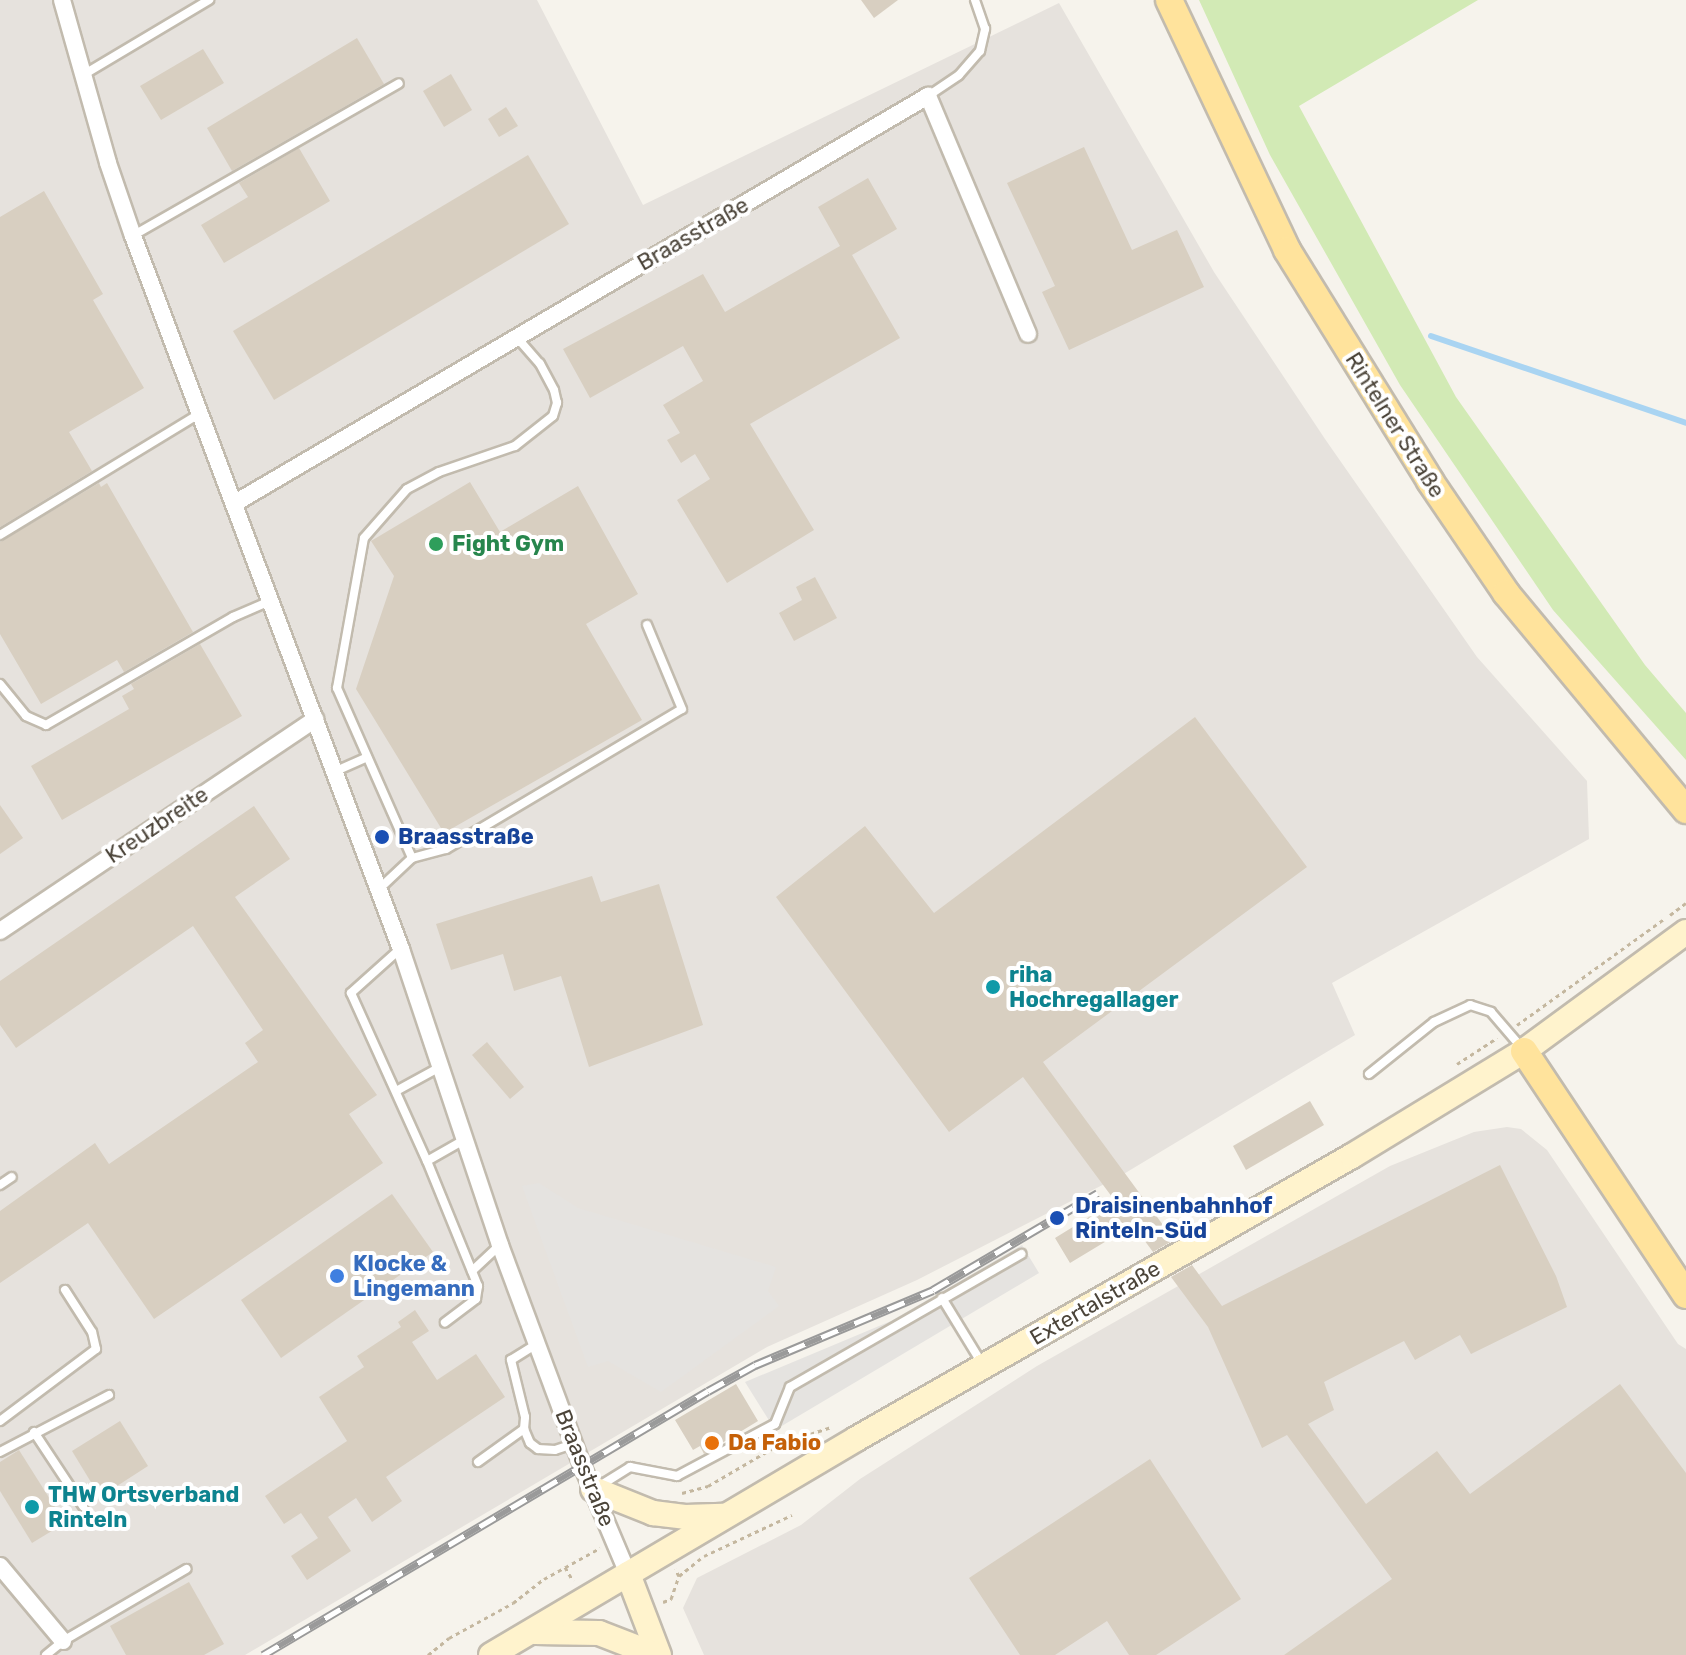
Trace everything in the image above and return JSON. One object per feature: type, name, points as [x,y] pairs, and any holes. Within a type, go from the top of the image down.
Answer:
[{"type":"main road","name":"Rintelner Straße","points":[[1169,0],[1287,250],[1372,390],[1506,593],[1686,810]]},
{"type":"main road","name":"Extertalstraße","points":[[491,1655],[983,1366],[1352,1156],[1516,1041],[1686,932]]},
{"type":"main road","points":[[1516,1041],[1686,1295]]},
{"type":"main road","points":[[593,1489],[653,1513],[685,1517],[726,1516]]},
{"type":"main road","points":[[628,1574],[658,1655]]},
{"type":"main road","points":[[532,1632],[599,1633],[658,1655]]},
{"type":"street","name":"Braasstraße","points":[[62,0],[82,76],[133,236],[401,949],[500,1245],[574,1444],[628,1574]]},
{"type":"street","name":"Braasstraße","points":[[235,503],[928,96]]},
{"type":"street","points":[[928,96],[1028,334]]},
{"type":"street","name":"Kreuzbreite","points":[[0,931],[315,719]]},
{"type":"street","points":[[0,1566],[63,1641]]},
{"type":"lane","points":[[82,76],[209,0]]},
{"type":"lane","points":[[928,96],[959,75],[980,51],[985,29],[975,0]]},
{"type":"lane","points":[[133,236],[399,83]]},
{"type":"lane","points":[[412,858],[337,688],[364,538],[407,489],[439,472],[515,446],[553,416],[557,403],[554,390],[540,364],[517,338]]},
{"type":"lane","points":[[0,535],[199,414]]},
{"type":"lane","points":[[0,684],[26,716],[46,725],[233,617],[270,601]]},
{"type":"lane","points":[[378,889],[412,858],[446,849],[682,709],[647,625]]},
{"type":"lane","points":[[336,771],[367,757]]},
{"type":"lane","points":[[401,949],[351,993],[398,1090],[478,1286],[476,1299],[445,1322]]},
{"type":"lane","points":[[1369,1074],[1434,1022],[1470,1005],[1491,1012],[1516,1041]]},
{"type":"lane","points":[[398,1090],[442,1066]]},
{"type":"lane","points":[[427,1161],[464,1140]]},
{"type":"lane","points":[[0,1185],[12,1177]]},
{"type":"lane","points":[[472,1271],[500,1245]]},
{"type":"lane","points":[[593,1489],[630,1467],[677,1476],[775,1424],[790,1387],[1021,1254]]},
{"type":"lane","points":[[0,1421],[96,1349],[92,1332],[65,1290]]},
{"type":"lane","points":[[942,1298],[983,1366]]},
{"type":"lane","points":[[537,1344],[511,1360],[525,1417],[524,1429],[530,1443],[538,1449],[555,1450],[574,1444]]},
{"type":"lane","points":[[0,1452],[109,1395]]},
{"type":"lane","points":[[478,1462],[524,1429]]},
{"type":"lane","points":[[34,1432],[83,1506]]},
{"type":"lane","points":[[46,1655],[63,1641],[186,1569]]},
{"type":"path","points":[[1456,1065],[1516,1041],[1686,903]]},
{"type":"path","points":[[679,1494],[708,1486],[780,1444],[838,1424]]},
{"type":"path","points":[[679,1576],[704,1556],[792,1515]]},
{"type":"path","points":[[428,1655],[449,1638],[513,1603],[544,1579],[614,1540]]},
{"type":"shaded area","points":[[0,0],[537,0],[643,205],[1059,3],[1214,272],[1325,439],[1477,657],[1587,781],[1589,839],[1332,983],[1355,1035],[1122,1175],[917,1280],[767,1347],[245,1655],[0,1655]]},
{"type":"shaded area","points":[[1507,1127],[1521,1129],[1547,1150],[1678,1344],[1686,1349],[1686,1655],[704,1655],[683,1608],[697,1578],[801,1525],[860,1479],[1037,1366],[1390,1166],[1474,1132]]},
{"type":"shaded area","points":[[539,1183],[578,1208],[776,1267],[768,1291],[779,1306],[661,1392],[608,1361],[588,1367],[522,1186]]},
{"type":"shaded area","points":[[1022,1245],[1039,1273],[775,1430],[745,1382],[891,1321]]},
{"type":"green space","points":[[1199,0],[1478,0],[1299,106],[1456,397],[1645,665],[1686,713],[1686,760],[1553,610],[1400,385],[1270,155]]},
{"type":"building","points":[[861,0],[898,0],[874,18]]},
{"type":"building","points":[[357,38],[384,84],[232,171],[207,128]]},
{"type":"building","points":[[203,49],[224,83],[161,120],[140,86]]},
{"type":"building","points":[[451,74],[472,110],[444,127],[423,91]]},
{"type":"building","points":[[506,107],[518,126],[499,137],[488,119]]},
{"type":"building","points":[[1084,147],[1132,250],[1177,230],[1204,287],[1069,350],[1042,292],[1055,286],[1007,183]]},
{"type":"building","points":[[299,148],[330,201],[224,263],[201,225],[248,197],[239,183]]},
{"type":"building","points":[[528,155],[569,224],[274,400],[233,331]]},
{"type":"building","points":[[868,178],[897,229],[852,255],[900,338],[750,424],[814,530],[727,583],[677,500],[710,479],[695,454],[681,463],[667,440],[680,433],[663,405],[703,381],[683,346],[590,398],[563,349],[703,274],[725,312],[840,246],[818,207]]},
{"type":"building","points":[[44,191],[103,294],[93,300],[144,388],[69,432],[92,471],[0,527],[0,217]]},
{"type":"building","points":[[470,482],[500,532],[578,486],[638,594],[586,624],[642,720],[444,833],[356,689],[394,576],[371,541]]},
{"type":"building","points":[[99,483],[101,487],[107,483],[193,632],[124,672],[117,660],[41,704],[0,634],[0,542]]},
{"type":"building","points":[[815,577],[837,618],[794,641],[779,613],[802,600],[796,587]]},
{"type":"building","points":[[200,644],[242,716],[62,820],[31,766],[129,709],[122,696],[134,689],[131,684]]},
{"type":"building","name":"riha Hochregallager","points":[[1195,717],[1307,867],[1043,1062],[1174,1240],[1153,1252],[1133,1225],[1070,1263],[1055,1238],[1115,1201],[1023,1077],[949,1132],[776,897],[865,826],[934,913]]},
{"type":"building","points":[[0,805],[23,838],[0,854]]},
{"type":"building","points":[[254,806],[290,859],[235,897],[377,1095],[349,1114],[383,1163],[154,1319],[88,1223],[0,1283],[0,1211],[95,1143],[109,1164],[258,1062],[245,1043],[263,1030],[193,926],[16,1048],[0,1025],[0,981]]},
{"type":"building","points":[[592,876],[601,902],[659,884],[703,1025],[589,1067],[561,976],[514,991],[503,954],[451,970],[436,924]]},
{"type":"building","points":[[487,1042],[524,1087],[510,1099],[472,1055]]},
{"type":"building","points":[[1310,1101],[1324,1125],[1246,1170],[1233,1146]]},
{"type":"building","points":[[1500,1165],[1556,1276],[1567,1307],[1471,1354],[1460,1335],[1415,1360],[1404,1341],[1324,1382],[1334,1410],[1308,1424],[1366,1504],[1437,1451],[1470,1494],[1620,1384],[1686,1473],[1686,1655],[1284,1655],[1392,1579],[1287,1435],[1262,1448],[1208,1327],[1171,1277],[1192,1265],[1222,1306]]},
{"type":"building","points":[[392,1194],[433,1252],[281,1358],[241,1300]]},
{"type":"building","points":[[415,1310],[429,1331],[412,1342],[437,1380],[476,1354],[505,1397],[386,1477],[402,1501],[372,1522],[356,1498],[328,1517],[351,1551],[307,1580],[291,1556],[318,1538],[301,1513],[284,1524],[265,1496],[347,1441],[319,1397],[364,1367],[357,1356],[401,1327],[398,1322]]},
{"type":"building","points":[[736,1384],[758,1421],[704,1454],[700,1446],[693,1450],[675,1420]]},
{"type":"building","points":[[120,1421],[148,1466],[100,1497],[72,1451]]},
{"type":"building","name":"THW Ortsverband Rinteln","points":[[19,1450],[65,1523],[32,1543],[0,1491],[0,1462]]},
{"type":"building","points":[[1150,1459],[1241,1599],[1156,1655],[1129,1655],[1107,1621],[1055,1655],[1020,1655],[969,1578]]},
{"type":"building","points":[[189,1582],[224,1644],[204,1655],[126,1655],[110,1626]]},
{"type":"waterway","points":[[1431,336],[1686,423]]},
{"type":"railway","points":[[263,1655],[708,1391],[755,1365],[933,1290],[1098,1193]]},
{"type":"place","name":"Fight Gym","points":[[436,544]]},
{"type":"place","name":"Braasstraße","points":[[382,837]]},
{"type":"place","name":"riha Hochregallager","points":[[993,987]]},
{"type":"place","name":"Draisinenbahnhof Rinteln-Süd","points":[[1057,1218]]},
{"type":"place","name":"Klocke & Lingemann","points":[[337,1276]]},
{"type":"place","name":"Da Fabio","points":[[712,1443]]},
{"type":"place","name":"THW Ortsverband Rinteln","points":[[32,1507]]}]
